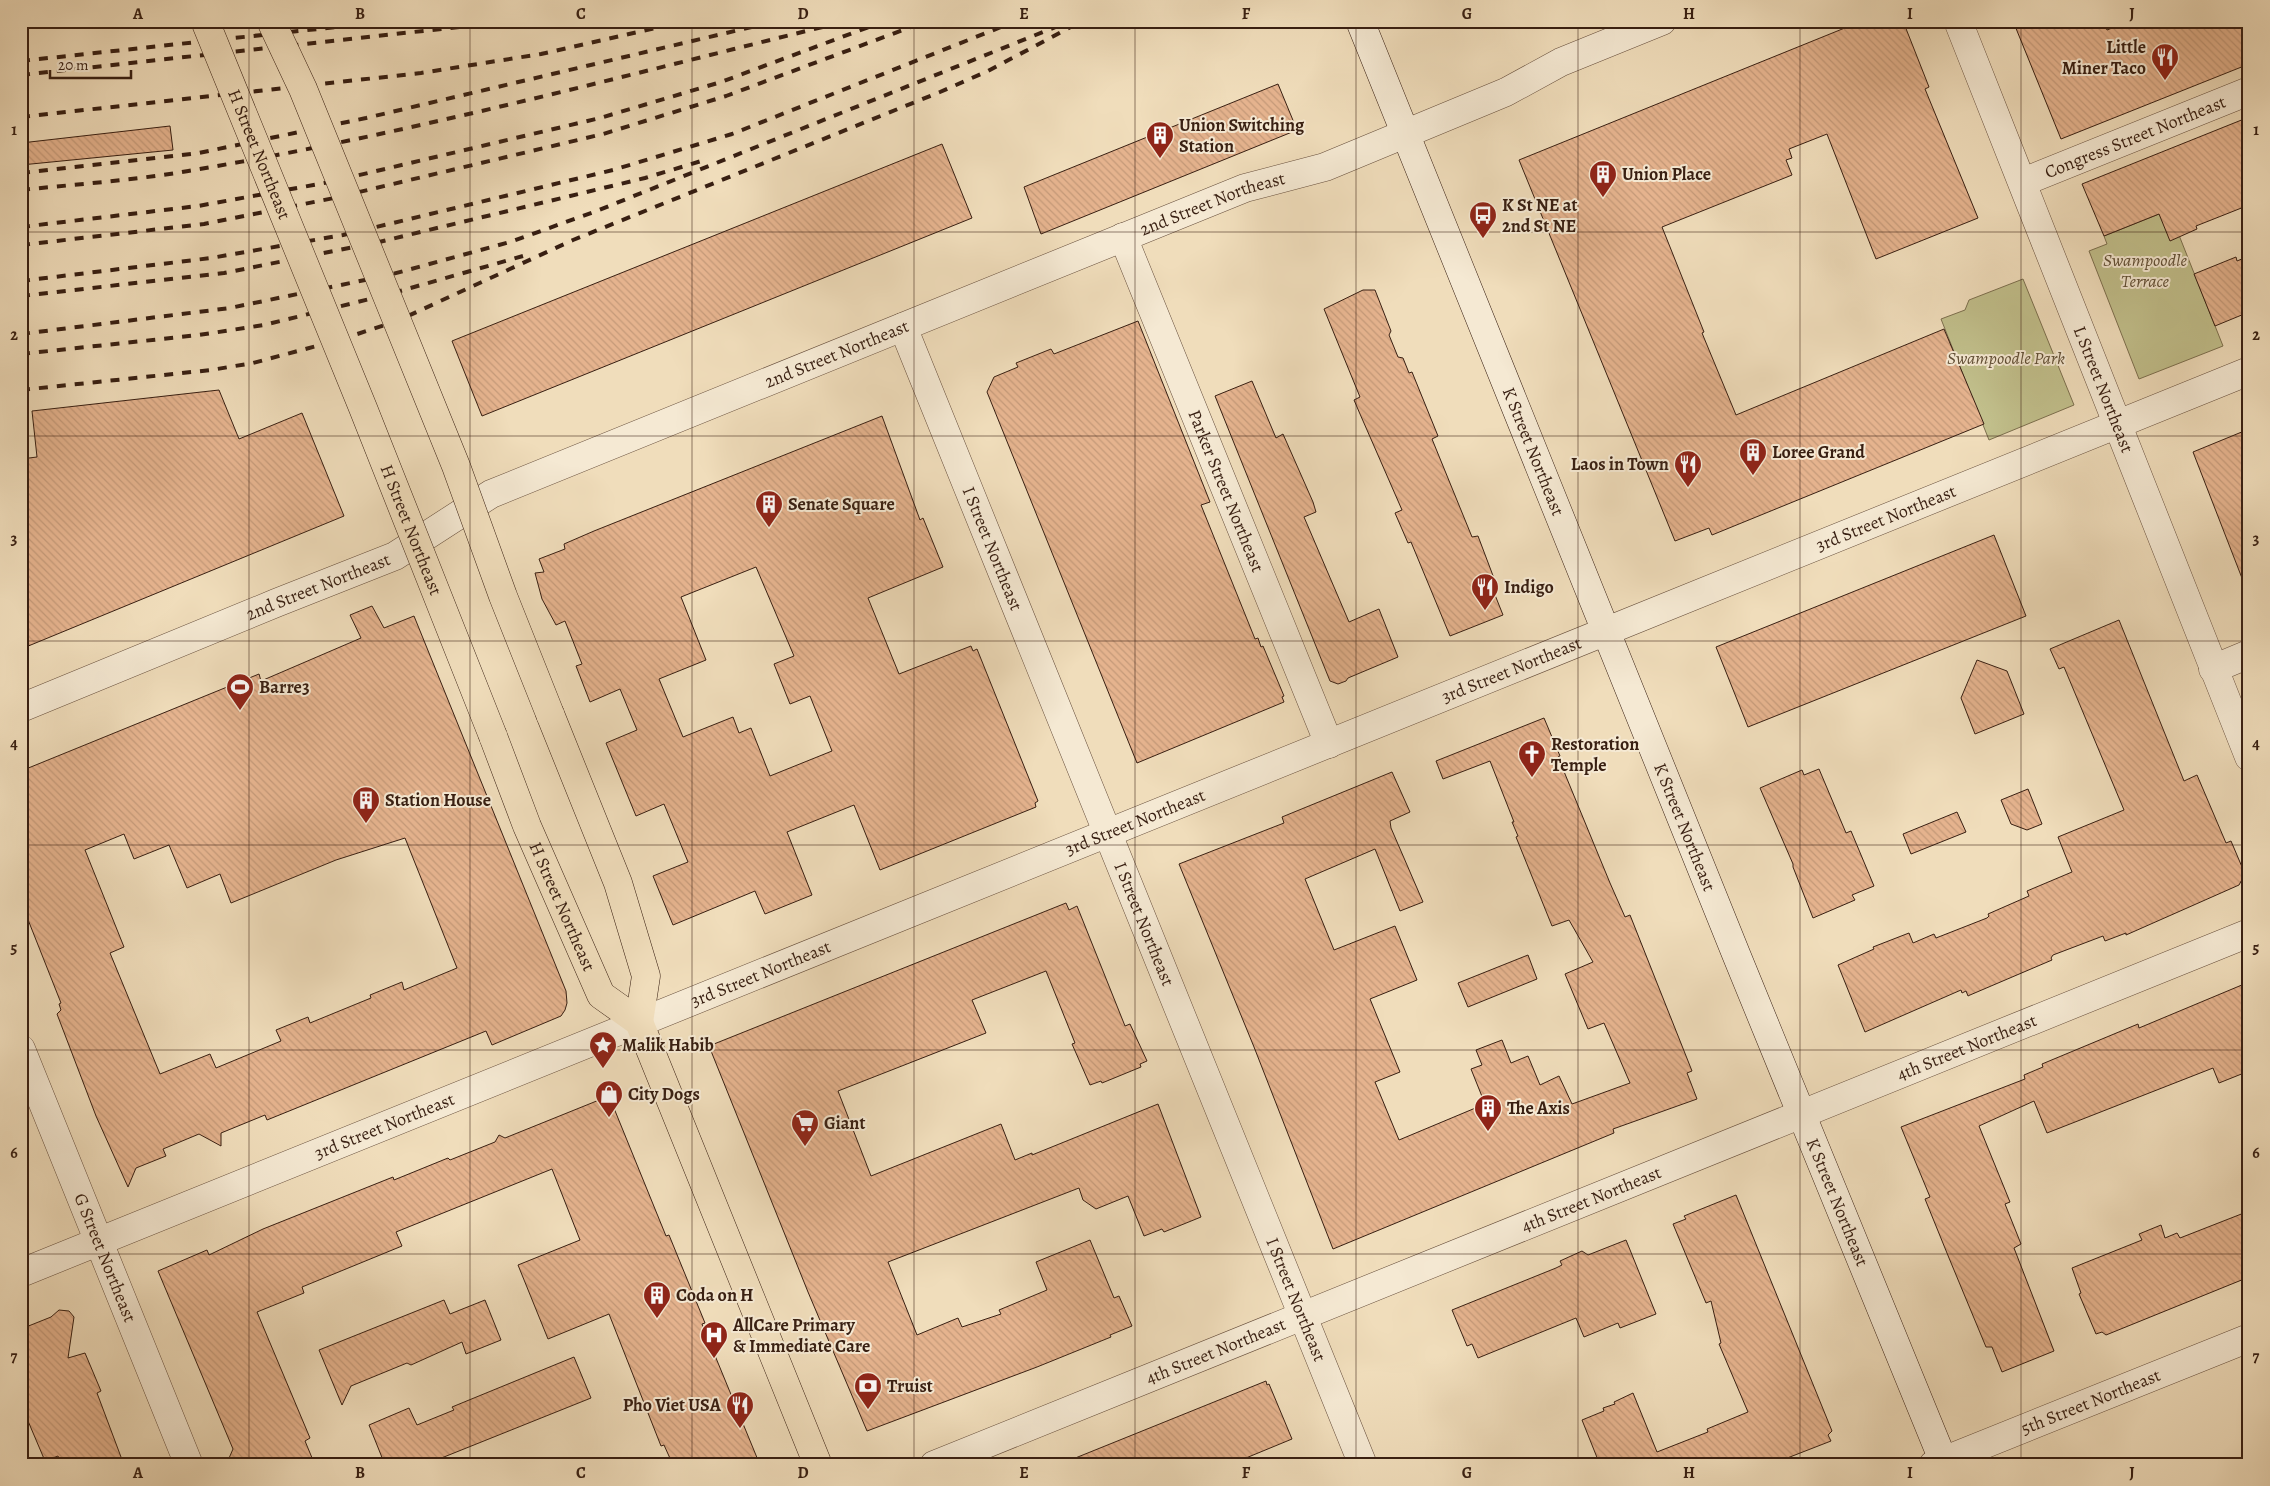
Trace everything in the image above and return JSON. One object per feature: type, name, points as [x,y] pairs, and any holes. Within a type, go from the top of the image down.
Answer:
[{"type":"main road","name":"H Street Northeast","points":[[205,21],[363,408],[531,835],[601,995],[639,1022]]},
{"type":"main road","points":[[271,21],[303,89],[456,466],[503,596],[618,883],[646,976],[639,1022],[818,1465]]},
{"type":"street","name":"K Street Northeast","points":[[1360,21],[1941,1463]]},
{"type":"street","name":"2nd Street Northeast","points":[[21,708],[276,602],[395,556],[491,494],[1245,188],[1306,173],[1405,134],[1506,92],[1561,62],[1662,21]]},
{"type":"street","name":"L Street Northeast","points":[[1958,21],[2249,757]]},
{"type":"street","name":"Congress Street Northeast","points":[[2023,182],[2249,91]]},
{"type":"street","name":"Parker Street Northeast","points":[[1124,238],[1329,744]]},
{"type":"street","name":"I Street Northeast","points":[[903,327],[1363,1465]]},
{"type":"street","name":"3rd Street Northeast","points":[[21,1273],[2249,371]]},
{"type":"street","points":[[2213,668],[2249,654]]},
{"type":"street","name":"4th Street Northeast","points":[[934,1465],[2249,933]]},
{"type":"street","name":"G Street Northeast","points":[[21,1049],[189,1465]]},
{"type":"street","name":"5th Street Northeast","points":[[1941,1463],[2249,1338]]},
{"type":"green space","name":"Swampoodle Terrace","points":[[2169,210],[2223,346],[2139,379],[2089,251],[2107,244],[2104,236]]},
{"type":"green space","name":"Swampoodle Park","points":[[2023,279],[2074,405],[1989,440],[1941,319],[1965,310],[1969,300]]},
{"type":"building","name":"Union Place","points":[[1862,21],[1903,21],[1929,87],[1925,89],[1978,218],[1876,259],[1827,134],[1789,149],[1792,158],[1786,160],[1792,175],[1662,227],[1704,332],[1702,333],[1736,415],[1944,329],[1984,424],[1712,535],[1709,528],[1675,541],[1519,160]]},
{"type":"building","points":[[2013,21],[2103,21],[2107,30],[2130,21],[2249,21],[2249,64],[2061,139]]},
{"type":"building","name":"Union Switching Station","points":[[1278,84],[1297,130],[1041,234],[1024,187]]},
{"type":"building","points":[[2249,117],[2249,205],[2196,226],[2197,229],[2170,241],[2159,214],[2104,236],[2082,184]]},
{"type":"building","points":[[170,126],[173,150],[21,165],[21,143]]},
{"type":"building","points":[[942,144],[972,218],[482,416],[452,341]]},
{"type":"building","points":[[2249,256],[2249,312],[2215,326],[2194,274],[2236,257],[2237,261]]},
{"type":"building","points":[[1363,290],[1375,290],[1391,331],[1389,335],[1398,357],[1403,358],[1409,373],[1412,372],[1438,436],[1432,439],[1472,537],[1478,536],[1495,581],[1491,585],[1503,615],[1450,636],[1411,542],[1408,543],[1395,513],[1402,510],[1354,400],[1360,397],[1324,309]]},
{"type":"building","points":[[1138,321],[1210,502],[1201,505],[1255,639],[1258,638],[1261,647],[1263,646],[1284,696],[1282,697],[1284,702],[1137,763],[987,392],[994,377],[1018,367],[1016,363],[1051,349],[1054,354]]},
{"type":"building","points":[[1252,381],[1276,438],[1283,434],[1313,502],[1316,512],[1304,517],[1349,622],[1379,609],[1398,657],[1338,684],[1330,681],[1215,396]]},
{"type":"building","points":[[219,390],[239,439],[302,413],[344,516],[21,649],[21,459],[37,457],[32,411]]},
{"type":"building","points":[[882,416],[920,520],[923,518],[943,567],[868,598],[899,674],[971,646],[973,651],[977,649],[1038,801],[1035,803],[1036,807],[880,870],[854,805],[787,832],[812,895],[765,914],[755,891],[673,925],[653,876],[688,862],[664,804],[636,816],[606,743],[637,730],[620,689],[590,702],[576,666],[582,664],[565,621],[556,625],[542,599],[535,573],[544,572],[539,559],[565,549],[564,544]],"holes":[[[756,567],[794,656],[774,664],[790,704],[810,696],[832,751],[770,776],[751,728],[739,733],[733,717],[683,737],[659,679],[706,660],[681,597]]]},
{"type":"building","points":[[2249,429],[2249,591],[2247,591],[2193,452]]},
{"type":"building","points":[[1994,535],[2026,616],[1748,727],[1716,647]]},
{"type":"building","points":[[372,606],[384,628],[414,616],[566,991],[567,1003],[565,1010],[561,1016],[492,1045],[486,1031],[267,1120],[265,1115],[221,1133],[221,1146],[199,1134],[163,1149],[166,1156],[136,1168],[128,1187],[96,1116],[57,1014],[61,1010],[59,1004],[61,1003],[21,902],[21,771],[259,674],[261,681],[361,638],[350,615]],"holes":[[[124,834],[134,859],[169,845],[187,888],[220,874],[231,903],[336,860],[405,838],[457,968],[404,990],[402,982],[370,995],[371,998],[310,1023],[308,1017],[276,1030],[281,1041],[216,1068],[210,1054],[160,1074],[110,953],[124,947],[85,850]]]},
{"type":"building","points":[[2119,620],[2184,781],[2197,775],[2226,843],[2231,841],[2245,874],[2239,885],[2126,935],[2126,933],[2105,941],[2103,936],[2053,955],[2052,960],[1968,996],[1966,991],[1962,993],[1961,990],[1865,1032],[1838,965],[1874,949],[1873,947],[1909,933],[1913,943],[1934,934],[1936,938],[1987,918],[1988,914],[2029,896],[2027,891],[2072,872],[2058,837],[2124,810],[2064,667],[2059,669],[2050,649]]},
{"type":"building","points":[[1977,660],[2007,671],[2024,714],[1975,734],[1961,698]]},
{"type":"building","points":[[1544,718],[1610,883],[1625,917],[1630,915],[1692,1071],[1687,1073],[1697,1099],[1613,1129],[1614,1133],[1333,1249],[1254,1047],[1179,864],[1284,823],[1282,817],[1392,772],[1410,812],[1390,821],[1391,828],[1423,902],[1400,911],[1375,849],[1305,879],[1334,950],[1395,926],[1417,980],[1370,999],[1400,1072],[1375,1082],[1399,1140],[1485,1104],[1471,1069],[1482,1065],[1476,1050],[1502,1040],[1511,1063],[1528,1056],[1540,1085],[1559,1076],[1572,1104],[1630,1083],[1604,1023],[1588,1029],[1565,974],[1593,962],[1569,920],[1552,926],[1516,837],[1518,836],[1512,822],[1514,822],[1490,761],[1443,779],[1436,761]]},
{"type":"building","points":[[1819,769],[1846,833],[1851,831],[1874,886],[1852,895],[1855,900],[1813,918],[1793,864],[1760,788],[1802,770],[1804,775]]},
{"type":"building","points":[[2028,789],[2042,824],[2027,830],[2011,824],[2001,800]]},
{"type":"building","points":[[1957,812],[1966,832],[1911,854],[1903,834]]},
{"type":"building","points":[[1066,903],[1069,910],[1077,906],[1125,1026],[1130,1024],[1147,1061],[1140,1064],[1141,1067],[1102,1083],[1101,1081],[1090,1085],[1072,1044],[1075,1043],[1046,971],[972,1000],[986,1033],[838,1091],[871,1176],[1001,1124],[1015,1160],[1032,1153],[1032,1155],[1158,1104],[1201,1217],[1164,1232],[1162,1229],[1144,1236],[1128,1196],[1096,1209],[1083,1200],[1079,1188],[888,1262],[917,1335],[958,1318],[962,1327],[1001,1314],[999,1310],[1047,1290],[1036,1262],[1090,1240],[1114,1298],[1119,1296],[1132,1326],[1110,1335],[1111,1337],[1037,1367],[867,1431],[808,1292],[709,1046]]},
{"type":"building","points":[[1528,955],[1537,979],[1468,1007],[1458,983]]},
{"type":"building","points":[[2249,982],[2249,1071],[2219,1083],[2213,1068],[2047,1133],[2034,1101],[1979,1126],[2010,1202],[2005,1204],[2021,1244],[2014,1248],[2054,1351],[2002,1372],[1992,1347],[1986,1347],[1949,1258],[1925,1199],[1930,1197],[1901,1127],[2025,1079],[2024,1075],[2043,1067],[2042,1064],[2138,1024],[2139,1028]]},
{"type":"building","points":[[609,1096],[666,1236],[669,1235],[705,1323],[702,1324],[760,1465],[673,1465],[664,1445],[661,1446],[609,1314],[548,1339],[518,1265],[580,1240],[552,1169],[396,1232],[402,1246],[302,1287],[304,1293],[257,1312],[310,1438],[305,1441],[315,1465],[226,1465],[233,1449],[158,1271],[207,1250],[209,1255],[263,1229],[393,1177],[394,1180],[448,1158],[450,1160],[495,1142],[499,1135],[505,1138]]},
{"type":"building","points":[[1736,1195],[1832,1431],[1828,1435],[1831,1441],[1777,1462],[1763,1465],[1600,1465],[1582,1420],[1604,1411],[1603,1408],[1615,1404],[1614,1402],[1633,1393],[1657,1452],[1708,1432],[1707,1429],[1748,1412],[1719,1344],[1721,1343],[1711,1301],[1706,1303],[1673,1224],[1686,1219],[1684,1216]]},
{"type":"building","points":[[2249,1211],[2249,1277],[2106,1335],[2102,1332],[2096,1334],[2079,1294],[2081,1293],[2072,1268],[2142,1240],[2139,1234],[2161,1225],[2165,1238],[2177,1233],[2180,1238]]},
{"type":"building","points":[[1626,1240],[1656,1314],[1620,1328],[1618,1323],[1584,1337],[1576,1318],[1478,1358],[1472,1344],[1467,1346],[1452,1310],[1556,1268],[1562,1265],[1560,1261],[1582,1251],[1588,1255]]},
{"type":"building","points":[[444,1300],[450,1314],[485,1300],[501,1340],[466,1354],[462,1342],[411,1365],[407,1363],[351,1386],[342,1405],[319,1350]]},
{"type":"building","points":[[59,1310],[69,1311],[74,1317],[68,1358],[85,1353],[101,1391],[97,1393],[124,1465],[62,1465],[58,1456],[45,1461],[28,1421],[21,1424],[21,1329],[51,1317]]},
{"type":"building","points":[[574,1357],[591,1398],[424,1465],[385,1465],[369,1425],[409,1408],[417,1425],[454,1410],[452,1407]]},
{"type":"building","points":[[1266,1381],[1267,1385],[1269,1384],[1292,1439],[1229,1465],[1058,1465]]},
{"type":"railway","points":[[21,24],[49,21]]},
{"type":"railway","points":[[21,61],[392,21]]},
{"type":"railway","points":[[21,75],[514,21]]},
{"type":"railway","points":[[21,117],[421,73],[541,54],[686,21]]},
{"type":"railway","points":[[21,173],[199,153],[366,118],[777,21]]},
{"type":"railway","points":[[21,190],[108,182],[173,173],[358,139],[522,102],[847,21]]},
{"type":"railway","points":[[21,227],[198,206],[330,182],[600,118],[721,82],[885,21]]},
{"type":"railway","points":[[21,245],[204,224],[334,198],[603,134],[726,96],[927,21]]},
{"type":"railway","points":[[21,281],[211,258],[343,235],[613,170],[732,134],[1016,21]]},
{"type":"railway","points":[[21,390],[211,370],[253,363],[339,340],[397,321],[573,240],[988,71],[1082,21]]},
{"type":"railway","points":[[21,334],[230,308],[389,275],[510,242],[594,212],[1063,24]]},
{"type":"railway","points":[[21,296],[224,273],[379,242],[645,178],[708,159]]},
{"type":"railway","points":[[21,354],[199,335],[264,325],[386,295],[523,256]]},
{"type":"place","name":"Little Miner Taco","points":[[2165,81]]},
{"type":"place","name":"Union Switching Station","points":[[1160,159]]},
{"type":"place","name":"Union Place","points":[[1603,198]]},
{"type":"place","name":"K St NE at 2nd St NE","points":[[1483,239]]},
{"type":"place","name":"Loree Grand","points":[[1753,476]]},
{"type":"place","name":"Laos in Town","points":[[1688,488]]},
{"type":"place","name":"Senate Square","points":[[769,528]]},
{"type":"place","name":"Indigo","points":[[1485,611]]},
{"type":"place","name":"Barre3","points":[[240,711]]},
{"type":"place","name":"Restoration Temple","points":[[1532,778]]},
{"type":"place","name":"Station House","points":[[366,824]]},
{"type":"place","name":"Malik Habib","points":[[603,1069]]},
{"type":"place","name":"City Dogs","points":[[609,1118]]},
{"type":"place","name":"The Axis","points":[[1488,1132]]},
{"type":"place","name":"Giant","points":[[805,1147]]},
{"type":"place","name":"Coda on H","points":[[657,1319]]},
{"type":"place","name":"AllCare Primary & Immediate Care","points":[[714,1359]]},
{"type":"place","name":"Truist","points":[[868,1410]]},
{"type":"place","name":"Pho Viet USA","points":[[740,1429]]}]
